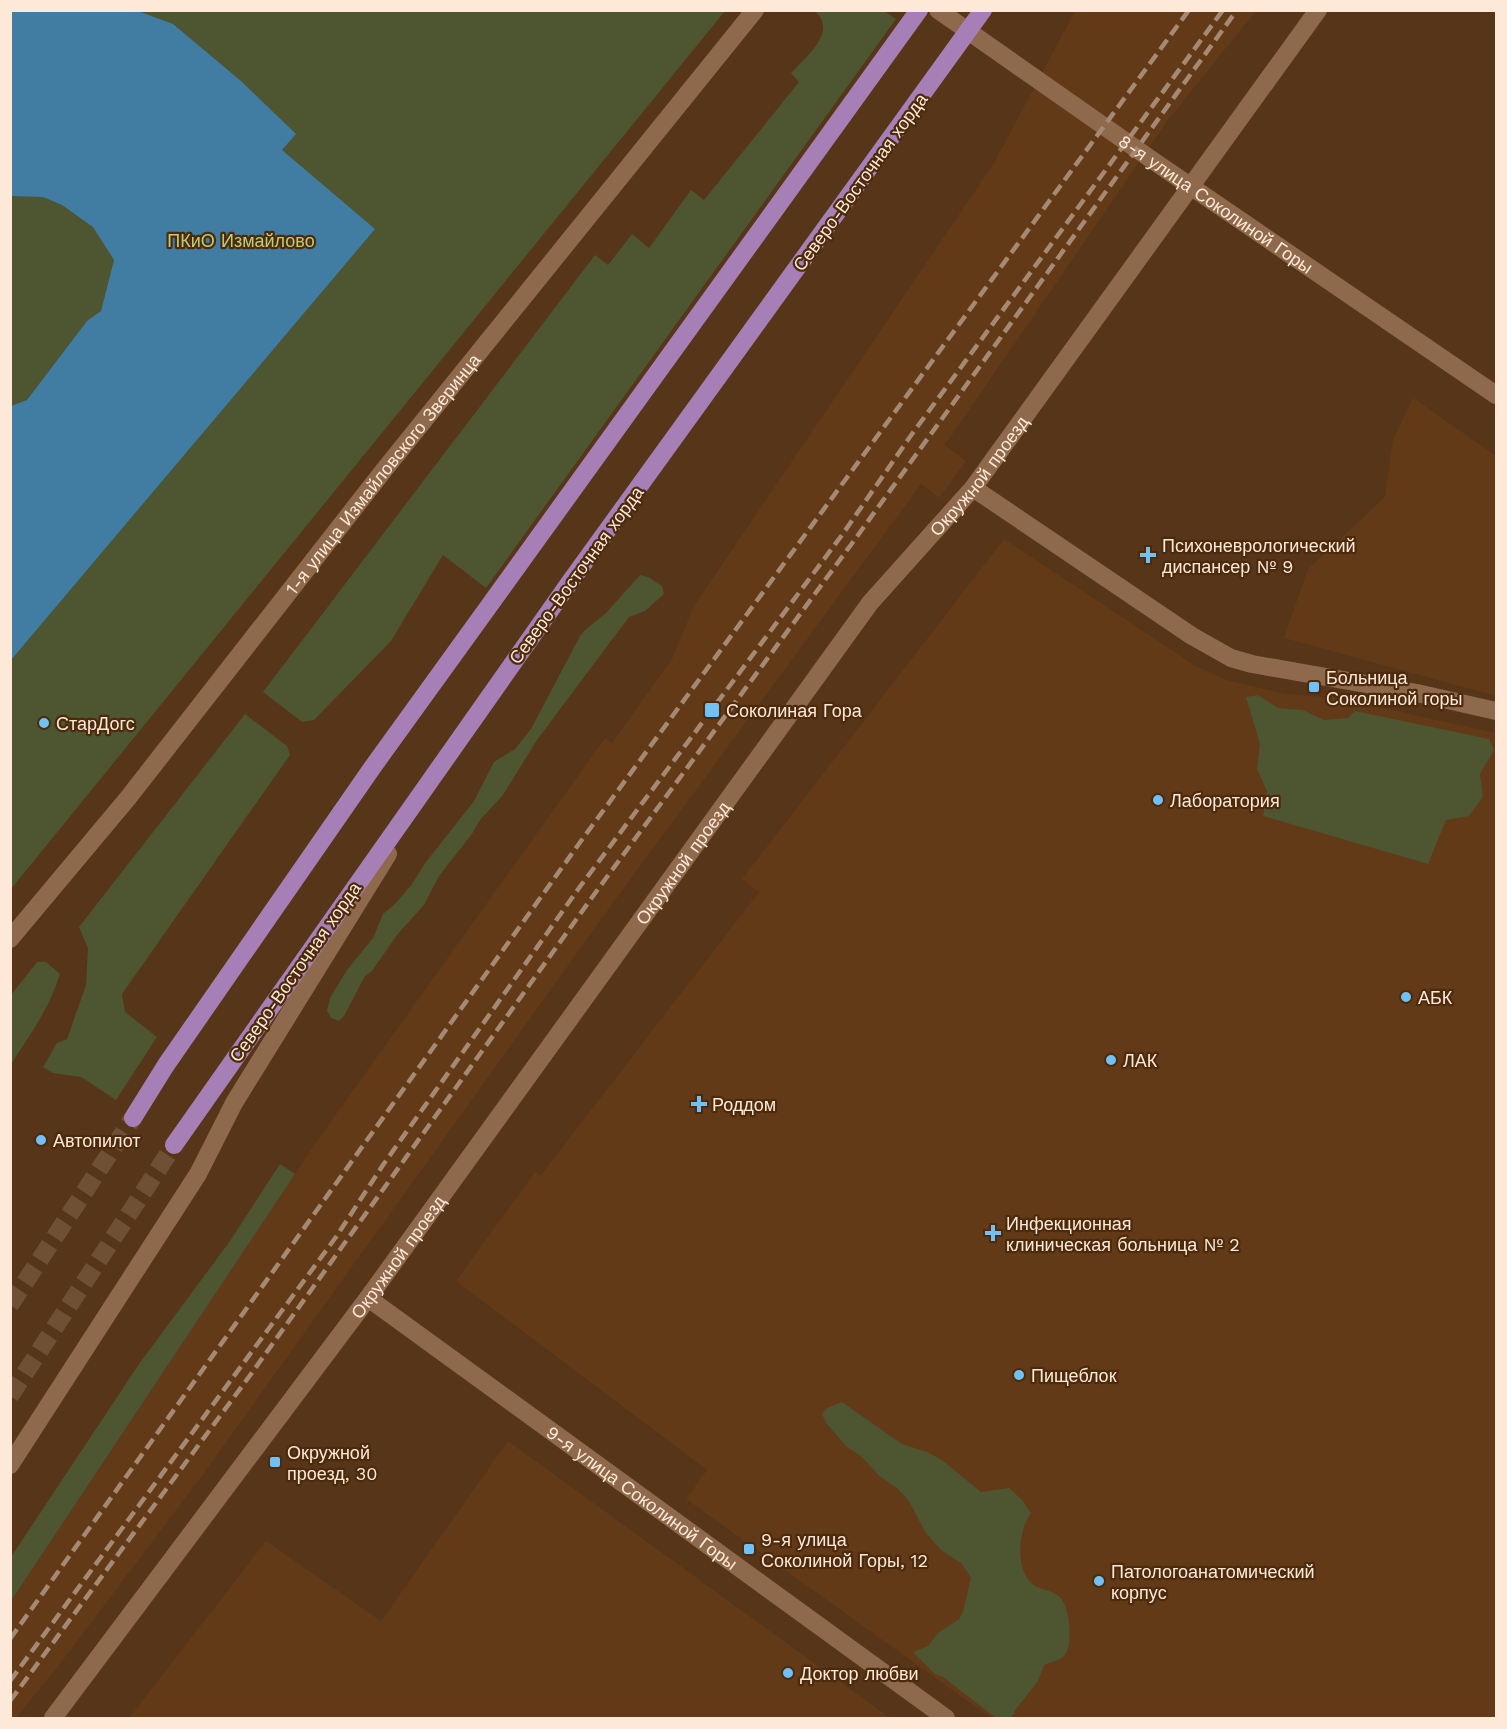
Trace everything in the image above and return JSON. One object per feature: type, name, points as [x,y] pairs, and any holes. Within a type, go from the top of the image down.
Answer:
[{"type":"main road","points":[[133,1118],[172,1056],[372,768],[919,10]]},
{"type":"main road","name":"Северо-Восточная хорда","points":[[174,1145],[577,572],[983,10]]},
{"type":"street","name":"1-я улица Измайловского Зверинца","points":[[10,939],[128,798],[384,470],[755,10]]},
{"type":"street","name":"8-я улица Соколиной Горы","points":[[938,10],[1145,156],[1497,395]]},
{"type":"street","name":"Окружной проезд","points":[[53,1719],[368,1298],[870,603],[973,488],[1318,10]]},
{"type":"street","points":[[973,488],[1192,636],[1231,658],[1259,666],[1417,693],[1497,711]]},
{"type":"street","points":[[10,1465],[198,1174],[234,1103],[456,743]]},
{"type":"street","name":"9-я улица Соколиной Горы","points":[[368,1298],[946,1719]]},
{"type":"shaded area","points":[[1075,11],[1256,11],[1168,120],[945,445],[966,461],[939,498],[921,484],[610,907],[204,1473],[60,1664],[16,1718],[11,1718],[11,1601],[319,1138],[605,738],[612,743],[672,659],[694,606],[994,163]]},
{"type":"shaded area","points":[[1413,398],[1496,456],[1496,696],[1284,638],[1308,569],[1385,497],[1393,440]]},
{"type":"shaded area","name":"Инфекционная клиническая больница № 2","points":[[1004,539],[1194,665],[1226,680],[1286,694],[1337,698],[1496,733],[1496,1718],[991,1718],[686,1499],[707,1470],[456,1281],[535,1172],[541,1175],[759,892],[742,879]]},
{"type":"shaded area","points":[[508,1441],[890,1718],[129,1718],[266,1541],[381,1621]]},
{"type":"green space","name":"ПКиО Измайлово","points":[[11,11],[725,11],[11,889]]},
{"type":"green space","points":[[815,11],[884,11],[896,19],[486,588],[443,555],[391,641],[314,720],[302,722],[263,692],[595,255],[608,265],[632,234],[649,248],[691,190],[704,200],[799,82],[791,73],[811,52],[821,36],[823,27]]},
{"type":"green space","points":[[640,575],[662,586],[664,594],[645,611],[629,617],[537,740],[503,795],[480,820],[472,834],[439,876],[424,905],[397,935],[372,971],[365,976],[344,1016],[339,1021],[331,1018],[327,1011],[330,998],[347,970],[373,938],[383,914],[412,884],[426,862],[474,801],[494,762],[515,749],[531,729],[580,636],[606,613]]},
{"type":"green space","points":[[1258,695],[1278,708],[1303,710],[1324,720],[1348,718],[1355,711],[1489,739],[1494,750],[1480,774],[1483,797],[1469,816],[1446,820],[1428,864],[1263,816],[1267,791],[1257,769],[1260,744],[1246,697]]},
{"type":"green space","points":[[245,714],[287,746],[290,755],[122,994],[125,1012],[157,1037],[116,1100],[81,1077],[53,1073],[43,1067],[57,1043],[67,1039],[86,985],[88,948],[79,927]]},
{"type":"green space","points":[[37,962],[46,962],[60,974],[45,1009],[11,1064],[11,995]]},
{"type":"green space","points":[[280,1164],[295,1174],[11,1601],[11,1557],[139,1364],[230,1241]]},
{"type":"green space","points":[[842,1402],[902,1444],[927,1452],[942,1460],[981,1492],[1009,1488],[1022,1500],[1031,1513],[1021,1540],[1020,1551],[1024,1571],[1028,1580],[1035,1586],[1060,1597],[1066,1609],[1070,1634],[1065,1655],[1044,1665],[1038,1681],[1011,1718],[996,1718],[943,1677],[935,1674],[913,1652],[928,1646],[938,1633],[959,1619],[963,1612],[971,1578],[962,1564],[941,1550],[925,1532],[909,1501],[898,1489],[878,1475],[862,1457],[847,1447],[826,1423],[822,1414],[827,1408]]},
{"type":"water","points":[[11,10],[138,11],[173,24],[241,81],[296,134],[282,150],[375,229],[11,660],[11,406],[27,400],[87,321],[101,311],[114,260],[93,227],[62,205],[43,197],[11,196]]},
{"type":"tunnel","points":[[10,1305],[133,1118]]},
{"type":"tunnel","points":[[10,1396],[174,1145]]},
{"type":"railway","points":[[10,1639],[581,841],[1189,10]]},
{"type":"railway","points":[[10,1681],[336,1237],[383,1165],[579,888],[842,535],[912,434],[1223,10]]},
{"type":"railway","points":[[10,1701],[251,1374],[593,896],[853,542],[1237,10]]},
{"type":"place","name":"Психоневрологический диспансер № 9","points":[[1148,555]]},
{"type":"place","name":"Больница Соколиной горы","points":[[1314,687]]},
{"type":"place","name":"Соколиная Гора","points":[[712,710]]},
{"type":"place","name":"СтарДогс","points":[[44,723]]},
{"type":"place","name":"Лаборатория","points":[[1158,800]]},
{"type":"place","name":"АБК","points":[[1406,997]]},
{"type":"place","name":"ЛАК","points":[[1111,1060]]},
{"type":"place","name":"Роддом","points":[[699,1104]]},
{"type":"place","name":"Автопилот","points":[[41,1140]]},
{"type":"place","name":"Инфекционная клиническая больница № 2","points":[[993,1233]]},
{"type":"place","name":"Пищеблок","points":[[1019,1375]]},
{"type":"place","name":"Окружной проезд, 30","points":[[275,1462]]},
{"type":"place","name":"9-я улица Соколиной Горы, 12","points":[[749,1549]]},
{"type":"place","name":"Патологоанатомический корпус","points":[[1099,1581]]},
{"type":"place","name":"Доктор любви","points":[[788,1673]]}]
